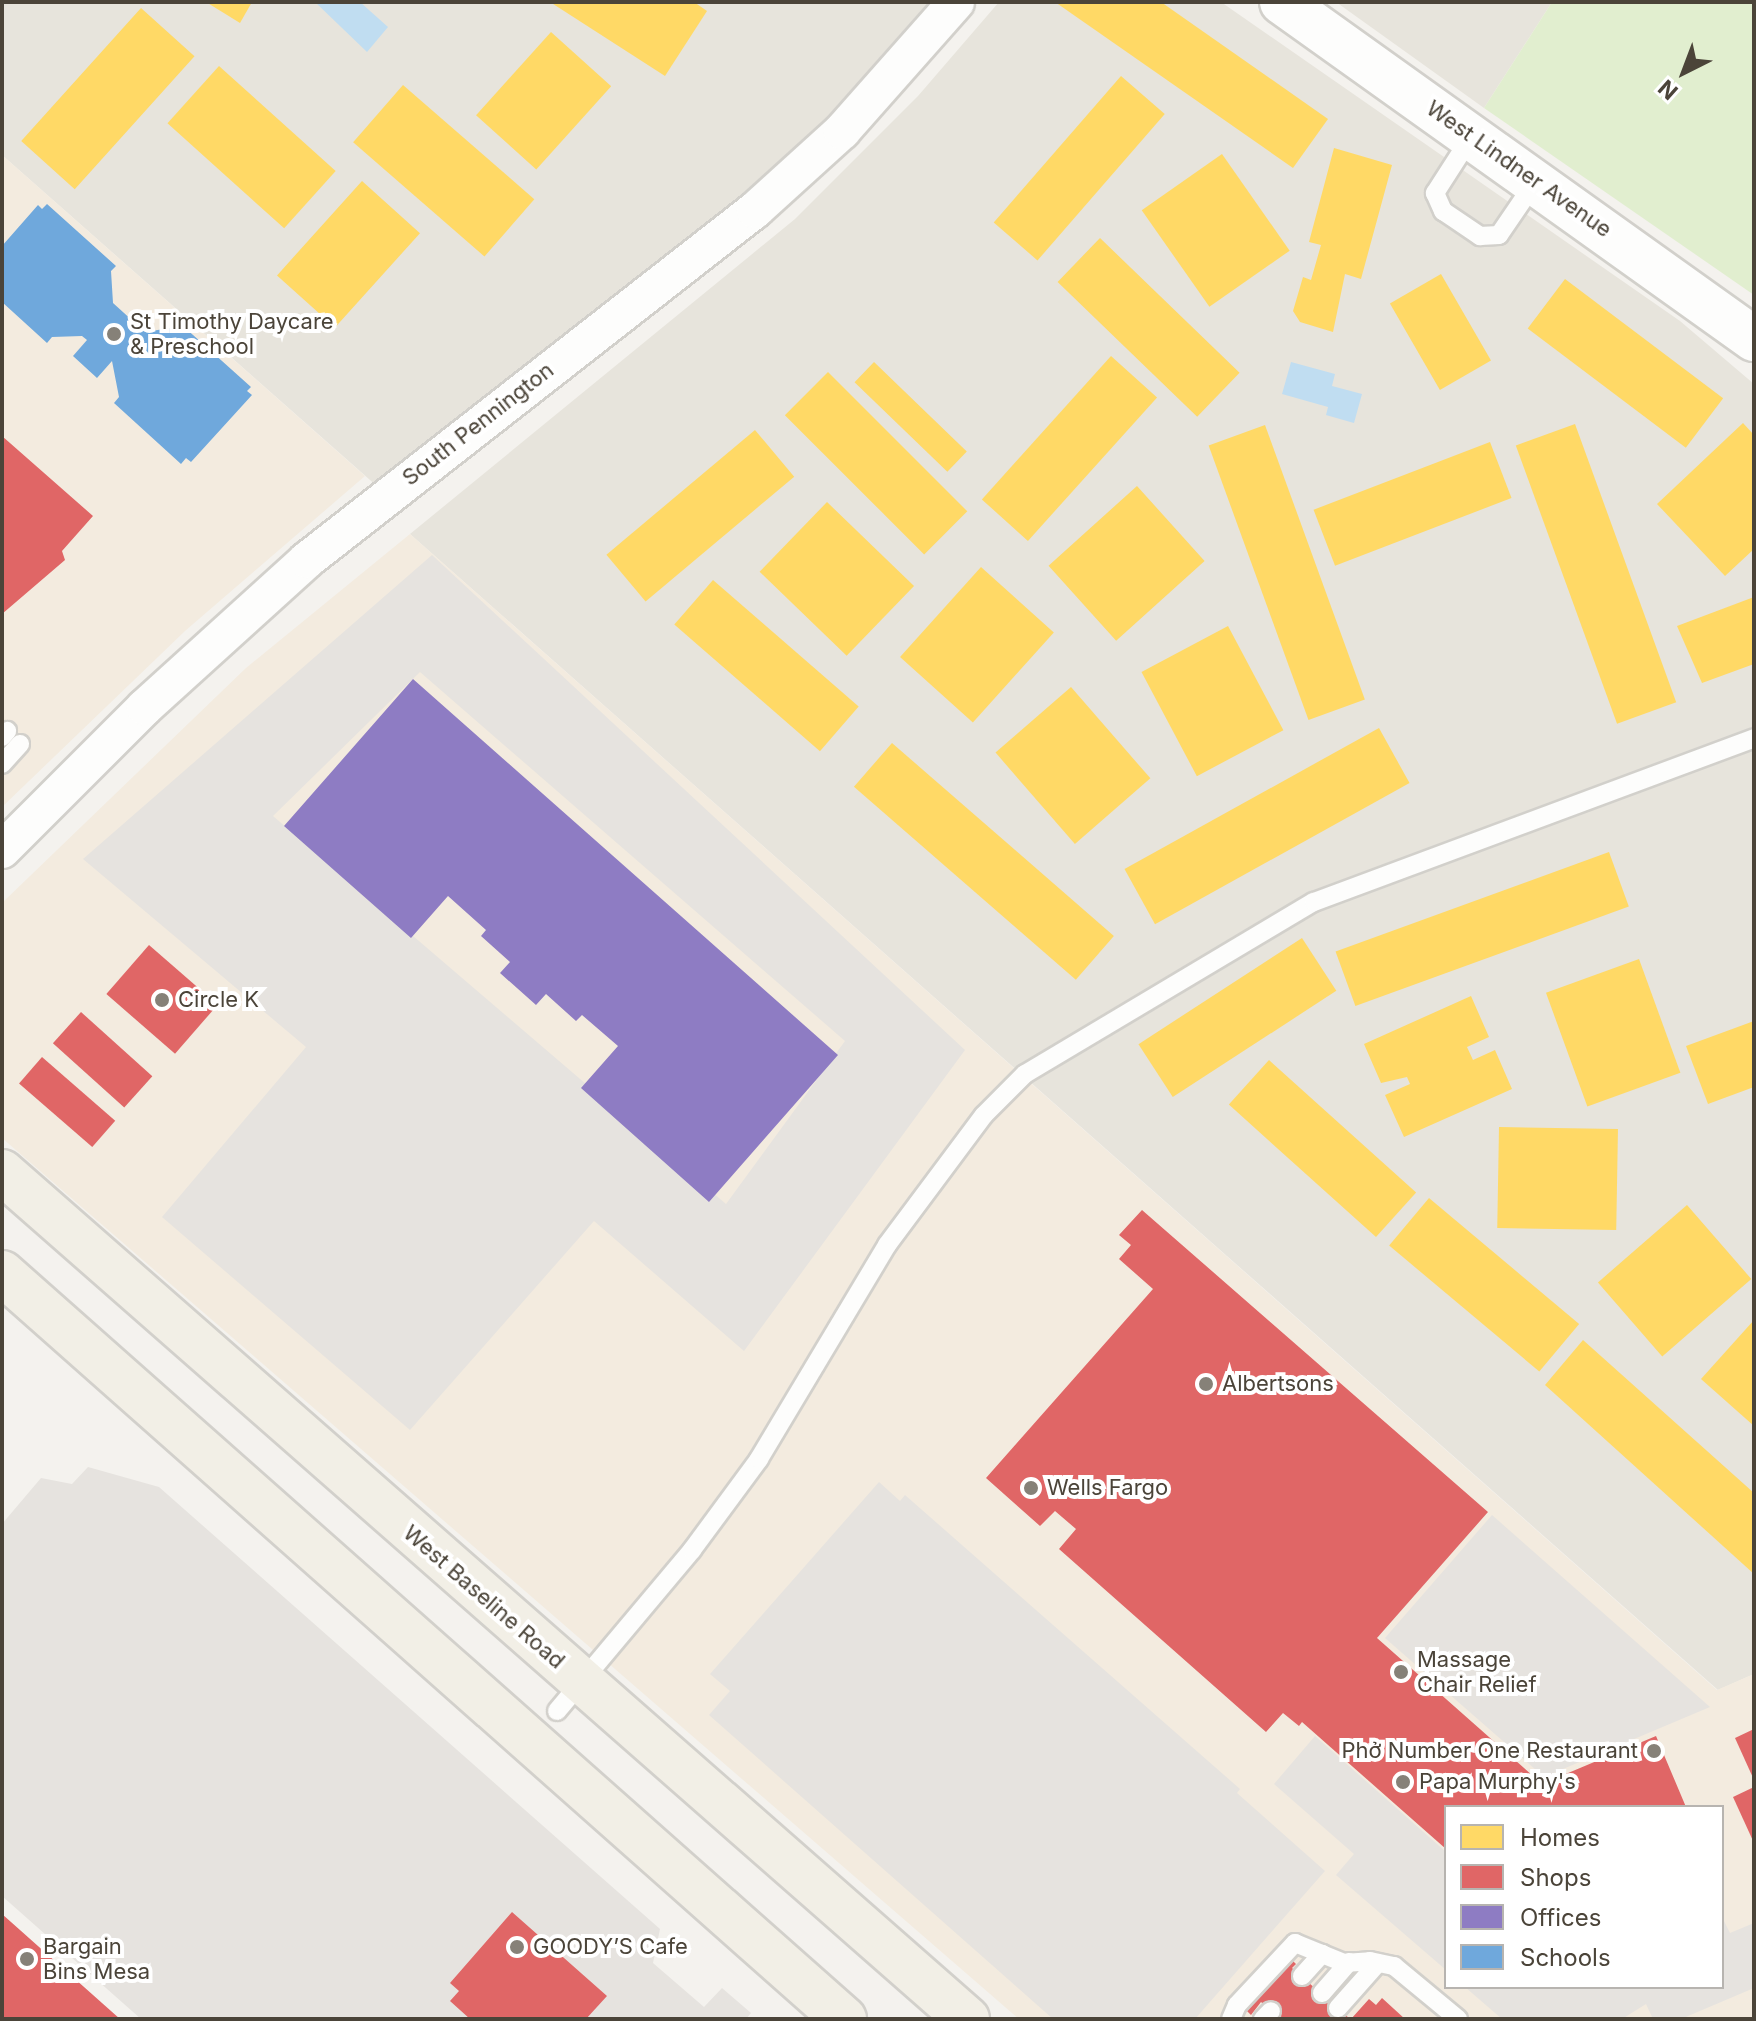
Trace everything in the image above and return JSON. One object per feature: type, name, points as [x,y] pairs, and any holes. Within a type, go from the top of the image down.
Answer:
[{"type":"main road","name":"West Baseline Road","points":[[2,1172],[570,1697],[967,2019]]},
{"type":"main road","points":[[2,1273],[844,2019]]},
{"type":"street","name":"South Pennington","points":[[2,850],[145,707],[307,560],[755,210],[842,131],[956,2]]},
{"type":"street","name":"West Lindner Avenue","points":[[1282,2],[1754,339]]},
{"type":"lane","points":[[1471,137],[1435,193],[1443,211],[1480,236],[1499,235],[1535,182]]},
{"type":"lane","points":[[2,764],[10,738]]},
{"type":"lane","points":[[570,1697],[692,1550],[759,1459],[887,1245],[984,1115],[1025,1074],[1314,902],[1754,738]]},
{"type":"lane","points":[[1231,2019],[1237,2005],[1295,1943],[1349,1962],[1378,1963],[1416,1980],[1458,2019]]},
{"type":"lane","points":[[1302,1976],[1322,1954]]},
{"type":"lane","points":[[1322,1993],[1349,1962]]},
{"type":"lane","points":[[1338,2008],[1378,1963]]},
{"type":"shaded area","points":[[2,2],[943,2],[914,56],[387,495],[2,155]]},
{"type":"shaded area","points":[[999,2],[1221,2],[1680,321],[1754,384],[1754,1674],[1718,1690],[410,534],[795,219],[918,96]]},
{"type":"shaded area","points":[[1336,2],[1552,2],[1484,108]]},
{"type":"shaded area","points":[[2,155],[365,476],[185,631],[2,807]]},
{"type":"shaded area","points":[[410,534],[1717,1690],[1754,1674],[1754,2019],[1019,2019],[2,1138],[2,903],[246,668]]},
{"type":"shaded area","points":[[432,555],[965,1050],[744,1351],[594,1221],[410,1430],[162,1217],[306,1047],[83,859]],"holes":[[[420,672],[845,1041],[726,1204],[273,816]]]},
{"type":"shaded area","points":[[88,1467],[159,1487],[660,1929],[653,1963],[704,2007],[722,1988],[751,2013],[746,2019],[141,2019],[2,1896],[2,1524],[41,1478],[72,1484]]},
{"type":"shaded area","points":[[879,1482],[900,1501],[905,1495],[1240,1789],[1237,1793],[1325,1871],[1195,2019],[1053,2019],[709,1715],[730,1691],[710,1674]]},
{"type":"shaded area","points":[[1492,1515],[1710,1707],[1544,1777],[1385,1638]]},
{"type":"shaded area","points":[[1315,1736],[1444,1850],[1444,1968],[1336,1875],[1354,1854],[1274,1784]]},
{"type":"shaded area","points":[[1724,1921],[1730,1933],[1754,1923],[1754,1988],[1681,2019],[1653,2019],[1646,2004],[1622,2019],[1502,2019],[1467,1989],[1724,1989]]},
{"type":"green space","points":[[1552,2],[1754,2],[1754,295],[1484,108]]},
{"type":"water","points":[[315,2],[360,2],[388,27],[367,52]]},
{"type":"water","points":[[1291,362],[1335,374],[1332,386],[1362,394],[1354,423],[1326,415],[1328,407],[1282,394]]},
{"type":"building: Homes","points":[[206,2],[252,2],[240,23]]},
{"type":"building: Homes","points":[[550,2],[694,2],[707,11],[665,76]]},
{"type":"building: Homes","points":[[1055,2],[1161,2],[1328,119],[1293,168]]},
{"type":"building: Homes","points":[[141,8],[195,56],[75,189],[21,141]]},
{"type":"building: Homes","points":[[551,32],[611,86],[536,169],[476,115]]},
{"type":"building: Homes","points":[[219,66],[336,171],[284,228],[167,123]]},
{"type":"building: Homes","points":[[1121,76],[1165,114],[1037,260],[994,222]]},
{"type":"building: Homes","points":[[403,85],[534,199],[484,257],[353,142]]},
{"type":"building: Homes","points":[[1334,148],[1392,165],[1361,279],[1345,274],[1333,332],[1300,322],[1293,311],[1303,277],[1311,280],[1321,245],[1309,242]]},
{"type":"building: Homes","points":[[1222,154],[1290,251],[1209,307],[1142,210]]},
{"type":"building: Homes","points":[[362,181],[420,233],[335,328],[277,275]]},
{"type":"building: Homes","points":[[1100,238],[1240,373],[1197,417],[1058,282]]},
{"type":"building: Homes","points":[[1441,274],[1491,361],[1440,390],[1390,304]]},
{"type":"building: Homes","points":[[1565,279],[1723,398],[1686,448],[1528,329]]},
{"type":"building: Homes","points":[[1111,356],[1157,397],[1028,541],[982,499]]},
{"type":"building: Homes","points":[[874,362],[967,452],[947,472],[855,382]]},
{"type":"building: Homes","points":[[828,372],[967,511],[924,554],[785,415]]},
{"type":"building: Homes","points":[[1743,423],[1754,435],[1754,549],[1725,576],[1657,504]]},
{"type":"building: Homes","points":[[1575,424],[1676,702],[1617,724],[1516,446]]},
{"type":"building: Homes","points":[[1265,425],[1365,699],[1308,720],[1209,446]]},
{"type":"building: Homes","points":[[755,430],[794,477],[646,601],[606,555]]},
{"type":"building: Homes","points":[[1490,442],[1512,498],[1335,566],[1314,510]]},
{"type":"building: Homes","points":[[1137,486],[1205,561],[1116,641],[1049,566]]},
{"type":"building: Homes","points":[[827,502],[914,586],[847,656],[760,572]]},
{"type":"building: Homes","points":[[981,567],[1054,633],[973,722],[900,657]]},
{"type":"building: Homes","points":[[713,580],[859,707],[820,751],[674,625]]},
{"type":"building: Homes","points":[[1754,597],[1754,664],[1702,683],[1677,626]]},
{"type":"building: Homes","points":[[1228,626],[1283,730],[1197,776],[1141,672]]},
{"type":"building: Homes","points":[[1071,687],[1150,778],[1075,844],[996,753]]},
{"type":"building: Homes","points":[[1379,728],[1410,783],[1155,924],[1124,869]]},
{"type":"building: Homes","points":[[892,743],[1114,936],[1076,980],[854,787]]},
{"type":"building: Homes","points":[[1609,852],[1629,907],[1355,1006],[1336,952]]},
{"type":"building: Homes","points":[[1302,938],[1336,991],[1173,1097],[1138,1044]]},
{"type":"building: Homes","points":[[1639,959],[1680,1073],[1587,1107],[1546,993]]},
{"type":"building: Homes","points":[[1471,996],[1489,1037],[1467,1047],[1473,1060],[1495,1050],[1512,1089],[1404,1137],[1385,1095],[1410,1084],[1407,1077],[1381,1083],[1364,1044]]},
{"type":"building: Homes","points":[[1754,1021],[1754,1087],[1708,1104],[1686,1046]]},
{"type":"building: Homes","points":[[1269,1060],[1416,1192],[1376,1237],[1229,1105]]},
{"type":"building: Homes","points":[[1499,1127],[1618,1129],[1616,1230],[1497,1228]]},
{"type":"building: Homes","points":[[1429,1198],[1579,1324],[1539,1371],[1389,1245]]},
{"type":"building: Homes","points":[[1687,1205],[1751,1279],[1662,1356],[1598,1282]]},
{"type":"building: Homes","points":[[1754,1320],[1754,1426],[1701,1379]]},
{"type":"building: Homes","points":[[1583,1340],[1754,1493],[1754,1574],[1545,1385]]},
{"type":"building: Shops","points":[[2,436],[93,516],[62,551],[65,560],[2,614]]},
{"type":"building: Shops","name":"Circle K","points":[[149,945],[218,1005],[175,1054],[106,994]]},
{"type":"building: Shops","name":"Circle K","points":[[81,1012],[152,1076],[124,1107],[53,1043]]},
{"type":"building: Shops","points":[[42,1057],[115,1121],[92,1147],[19,1083]]},
{"type":"building: Shops","name":"Albertsons","points":[[1142,1210],[1488,1512],[1377,1638],[1542,1784],[1656,1736],[1685,1805],[1444,1805],[1444,1847],[1302,1722],[1299,1726],[1283,1713],[1266,1732],[1059,1549],[1076,1529],[1055,1511],[1040,1526],[986,1478],[1153,1289],[1119,1259],[1131,1245],[1119,1235]]},
{"type":"building: Shops","points":[[1754,1729],[1754,1780],[1735,1738]]},
{"type":"building: Shops","points":[[1754,1787],[1754,1843],[1733,1797]]},
{"type":"building: Shops","name":"GOODY’S Cafe","points":[[512,1912],[607,1996],[586,2019],[470,2019],[450,2001],[459,1991],[450,1983]]},
{"type":"building: Shops","name":"Bargain Bins Mesa","points":[[2,1914],[102,2003],[120,2019],[2,2019]]},
{"type":"building: Shops","points":[[1290,1958],[1296,1964],[1292,1968],[1350,2019],[1280,2019],[1261,2002],[1251,2015],[1245,2009]]},
{"type":"building: Shops","points":[[1382,1998],[1405,2019],[1351,2019],[1369,1999],[1376,2005]]},
{"type":"building: Offices","points":[[413,679],[838,1055],[709,1202],[581,1088],[618,1046],[582,1015],[576,1021],[546,994],[536,1005],[500,973],[510,962],[481,936],[486,930],[448,896],[411,938],[284,826]]},
{"type":"building: Schools","name":"St Timothy Daycare & Preschool","points":[[47,204],[116,266],[111,271],[113,303],[145,332],[183,326],[251,387],[247,391],[252,395],[191,462],[186,458],[181,464],[114,403],[119,397],[112,361],[97,378],[73,356],[87,340],[82,336],[52,337],[47,343],[2,302],[2,246],[38,205],[42,209]]},
{"type":"place","name":"St Timothy Daycare & Preschool","points":[[114,334]]},
{"type":"place","name":"Circle K","points":[[162,1000]]},
{"type":"place","name":"Albertsons","points":[[1206,1384]]},
{"type":"place","name":"Wells Fargo","points":[[1031,1488]]},
{"type":"place","name":"Massage Chair Relief","points":[[1401,1672]]},
{"type":"place","name":"Phở Number One Restaurant","points":[[1654,1751]]},
{"type":"place","name":"Papa Murphy's","points":[[1403,1782]]},
{"type":"place","name":"GOODY’S Cafe","points":[[517,1947]]},
{"type":"place","name":"Bargain Bins Mesa","points":[[27,1959]]}]
